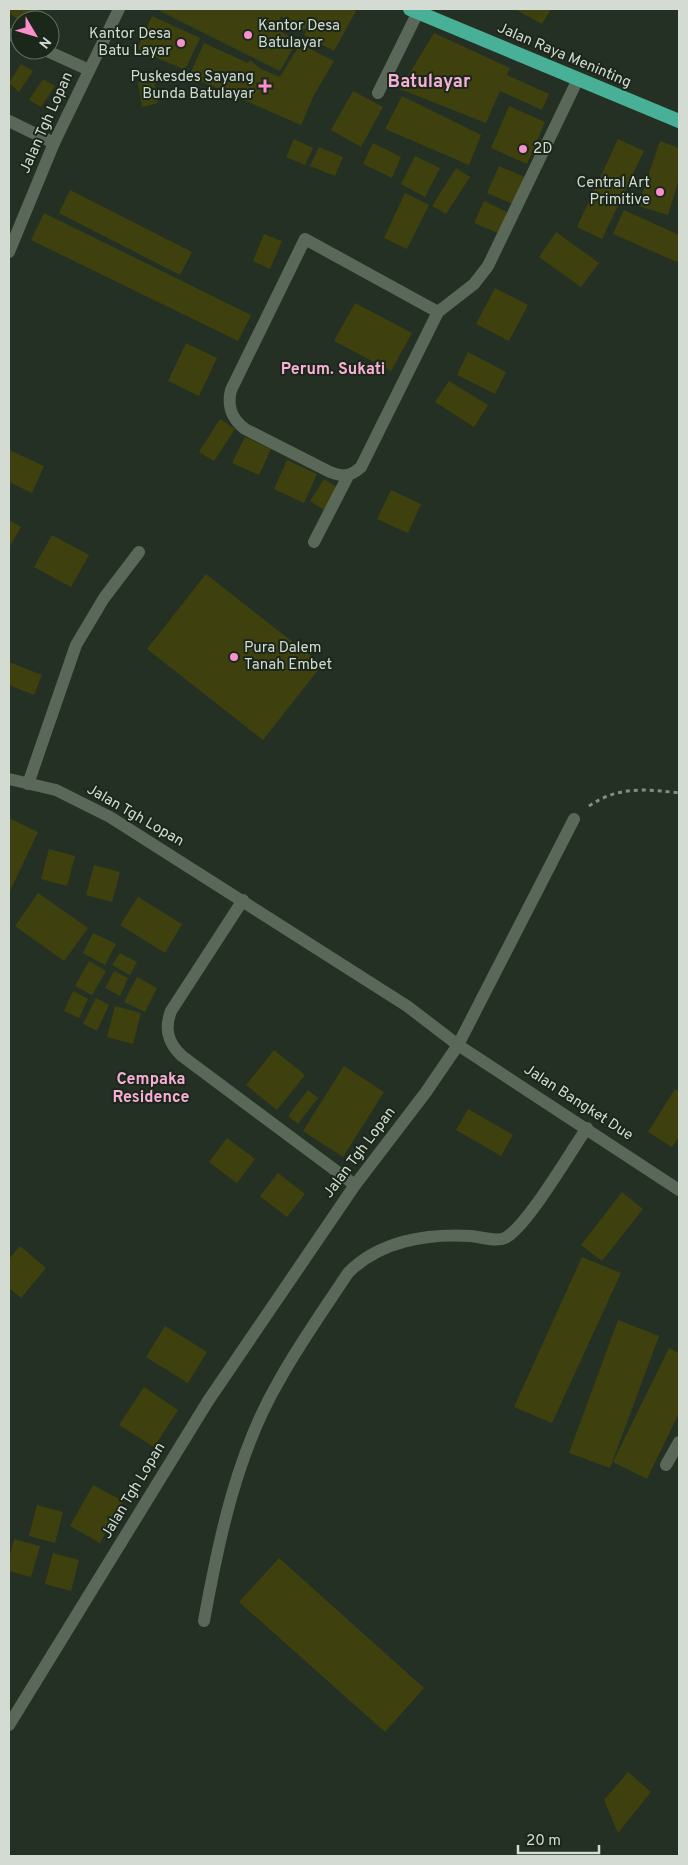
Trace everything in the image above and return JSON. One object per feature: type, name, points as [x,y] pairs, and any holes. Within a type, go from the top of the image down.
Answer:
[{"type":"highway","name":"Jalan Raya Meninting","points":[[414,11],[679,121]]},
{"type":"street","name":"Jalan Tgh Lopan","points":[[9,252],[54,143],[119,9]]},
{"type":"street","points":[[378,93],[414,11]]},
{"type":"street","points":[[60,57],[89,70]]},
{"type":"street","points":[[314,542],[348,476],[361,467],[438,312],[474,284],[488,266],[578,79]]},
{"type":"street","points":[[9,120],[54,143]]},
{"type":"street","points":[[348,476],[341,476],[330,472],[245,429],[237,423],[230,410],[231,390],[305,239],[438,312]]},
{"type":"street","points":[[28,784],[76,645],[104,598],[139,552]]},
{"type":"street","name":"Jalan Tgh Lopan","points":[[9,780],[56,790],[110,817],[407,1006],[458,1045],[426,1092],[355,1185],[208,1401],[9,1725]]},
{"type":"street","points":[[458,1045],[574,819]]},
{"type":"street","points":[[243,900],[172,1011],[167,1021],[167,1032],[174,1048],[182,1056],[355,1185]]},
{"type":"street","name":"Jalan Bangket Due","points":[[458,1045],[679,1190]]},
{"type":"street","points":[[204,1621],[214,1563],[244,1456],[279,1380],[348,1273],[360,1260],[385,1247],[434,1237],[458,1236],[503,1239],[515,1232],[586,1128]]},
{"type":"street","points":[[666,1465],[679,1442]]},
{"type":"path","points":[[574,819],[597,800],[618,792],[639,789],[679,792]]},
{"type":"building","points":[[9,9],[39,9],[10,10],[9,13]]},
{"type":"building","name":"Kantor Desa Batulayar","points":[[156,9],[351,9],[356,11],[334,51],[304,35],[314,16],[304,31],[281,16],[277,29],[297,41],[280,71]]},
{"type":"building","points":[[515,9],[551,9],[542,24]]},
{"type":"building","points":[[152,16],[200,38],[185,70],[137,49]]},
{"type":"building","points":[[434,33],[510,68],[507,75],[549,94],[542,110],[500,91],[486,123],[400,89]]},
{"type":"building","name":"Puskesdes Sayang Bunda Batulayar","points":[[204,43],[248,63],[250,60],[261,69],[280,77],[300,44],[334,61],[314,95],[301,125],[189,76]]},
{"type":"building","points":[[21,64],[33,71],[19,92],[9,83]]},
{"type":"building","points":[[43,79],[55,86],[41,107],[29,100]]},
{"type":"building","points":[[154,79],[158,103],[142,107],[138,82]]},
{"type":"building","points":[[353,91],[383,107],[361,147],[331,130]]},
{"type":"building","points":[[402,96],[481,135],[469,165],[385,129]]},
{"type":"building","points":[[509,106],[545,122],[527,164],[491,148]]},
{"type":"building","points":[[294,139],[313,148],[305,165],[286,157]]},
{"type":"building","points":[[618,139],[644,151],[602,239],[577,227]]},
{"type":"building","points":[[660,141],[679,148],[679,179],[668,215],[638,206]]},
{"type":"building","points":[[373,143],[401,157],[392,178],[363,164]]},
{"type":"building","points":[[319,147],[343,157],[335,176],[310,166]]},
{"type":"building","points":[[415,156],[440,168],[425,197],[401,184]]},
{"type":"building","points":[[499,166],[525,177],[513,204],[487,193]]},
{"type":"building","points":[[456,168],[470,177],[446,214],[432,206]]},
{"type":"building","points":[[70,190],[192,252],[180,275],[59,213]]},
{"type":"building","points":[[405,193],[429,205],[407,249],[384,238]]},
{"type":"building","points":[[484,201],[509,213],[500,234],[474,223]]},
{"type":"building","points":[[624,210],[679,235],[679,258],[677,262],[613,234]]},
{"type":"building","points":[[44,213],[251,315],[238,341],[31,240]]},
{"type":"building","points":[[556,232],[599,263],[581,287],[539,257]]},
{"type":"building","points":[[264,234],[282,241],[270,269],[253,261]]},
{"type":"building","points":[[495,288],[528,305],[509,341],[476,324]]},
{"type":"building","points":[[355,303],[412,333],[391,371],[334,341]]},
{"type":"building","points":[[186,343],[217,358],[199,396],[168,381]]},
{"type":"building","points":[[468,352],[506,372],[495,394],[457,375]]},
{"type":"building","points":[[449,381],[488,405],[474,427],[435,402]]},
{"type":"building","points":[[220,419],[235,429],[214,461],[199,452]]},
{"type":"building","points":[[245,437],[271,449],[259,475],[232,463]]},
{"type":"building","points":[[9,450],[44,466],[32,493],[9,482]]},
{"type":"building","points":[[287,460],[317,474],[304,503],[274,489]]},
{"type":"building","points":[[324,479],[338,488],[324,510],[310,501]]},
{"type":"building","points":[[391,490],[421,504],[408,533],[377,519]]},
{"type":"building","points":[[9,520],[21,527],[9,548]]},
{"type":"building","points":[[52,535],[89,555],[71,587],[34,567]]},
{"type":"building","name":"Pura Dalem Tanah Embet","points":[[206,574],[322,665],[263,740],[147,649]]},
{"type":"building","points":[[9,662],[42,675],[34,695],[9,685]]},
{"type":"building","points":[[9,818],[38,832],[9,893]]},
{"type":"building","points":[[49,849],[75,856],[67,886],[41,879]]},
{"type":"building","points":[[94,865],[120,872],[112,902],[86,895]]},
{"type":"building","points":[[38,893],[88,928],[64,961],[15,926]]},
{"type":"building","points":[[138,897],[182,924],[165,953],[120,925]]},
{"type":"building","points":[[93,933],[116,944],[105,965],[83,953]]},
{"type":"building","points":[[120,953],[137,962],[130,975],[112,965]]},
{"type":"building","points":[[89,961],[106,971],[92,995],[75,986]]},
{"type":"building","points":[[114,971],[128,978],[120,996],[105,988]]},
{"type":"building","points":[[137,977],[157,988],[145,1012],[124,1002]]},
{"type":"building","points":[[73,991],[88,999],[79,1018],[64,1011]]},
{"type":"building","points":[[96,998],[109,1005],[97,1031],[83,1024]]},
{"type":"building","points":[[115,1006],[141,1013],[133,1044],[107,1037]]},
{"type":"building","points":[[274,1050],[305,1075],[277,1110],[246,1085]]},
{"type":"building","points":[[344,1066],[384,1092],[343,1157],[303,1131]]},
{"type":"building","points":[[675,1089],[679,1092],[679,1137],[672,1147],[648,1132]]},
{"type":"building","points":[[308,1090],[318,1098],[298,1124],[288,1116]]},
{"type":"building","points":[[468,1109],[513,1135],[501,1156],[456,1130]]},
{"type":"building","points":[[227,1138],[255,1159],[237,1183],[209,1162]]},
{"type":"building","points":[[278,1173],[305,1194],[287,1217],[260,1196]]},
{"type":"building","points":[[622,1192],[643,1209],[602,1261],[581,1245]]},
{"type":"building","points":[[20,1246],[46,1268],[21,1298],[9,1288],[9,1259]]},
{"type":"building","points":[[582,1257],[621,1273],[552,1423],[514,1407]]},
{"type":"building","points":[[618,1320],[659,1336],[610,1468],[569,1453]]},
{"type":"building","points":[[165,1326],[207,1352],[188,1383],[146,1357]]},
{"type":"building","points":[[669,1348],[679,1353],[679,1413],[647,1479],[613,1462]]},
{"type":"building","points":[[144,1387],[178,1410],[154,1447],[119,1425]]},
{"type":"building","points":[[93,1485],[123,1501],[100,1543],[70,1526]]},
{"type":"building","points":[[37,1505],[63,1512],[55,1543],[29,1536]]},
{"type":"building","points":[[14,1539],[40,1546],[31,1577],[9,1571],[9,1558]]},
{"type":"building","points":[[53,1553],[79,1560],[71,1591],[45,1584]]},
{"type":"building","points":[[279,1558],[424,1688],[385,1732],[239,1602]]},
{"type":"building","points":[[628,1772],[651,1792],[618,1833],[604,1800]]},
{"type":"place","name":"Kantor Desa Batulayar","points":[[248,35]]},
{"type":"place","name":"Kantor Desa Batu Layar","points":[[181,43]]},
{"type":"place","name":"Puskesdes Sayang Bunda Batulayar","points":[[265,86]]},
{"type":"place","name":"2D","points":[[523,149]]},
{"type":"place","name":"Central Art Primitive","points":[[660,192]]},
{"type":"place","name":"Pura Dalem Tanah Embet","points":[[234,657]]},
{"type":"district","name":"Batulayar","points":[[429,82]]},
{"type":"district","name":"Perum. Sukati","points":[[333,370]]},
{"type":"district","name":"Cempaka Residence","points":[[151,1089]]}]
